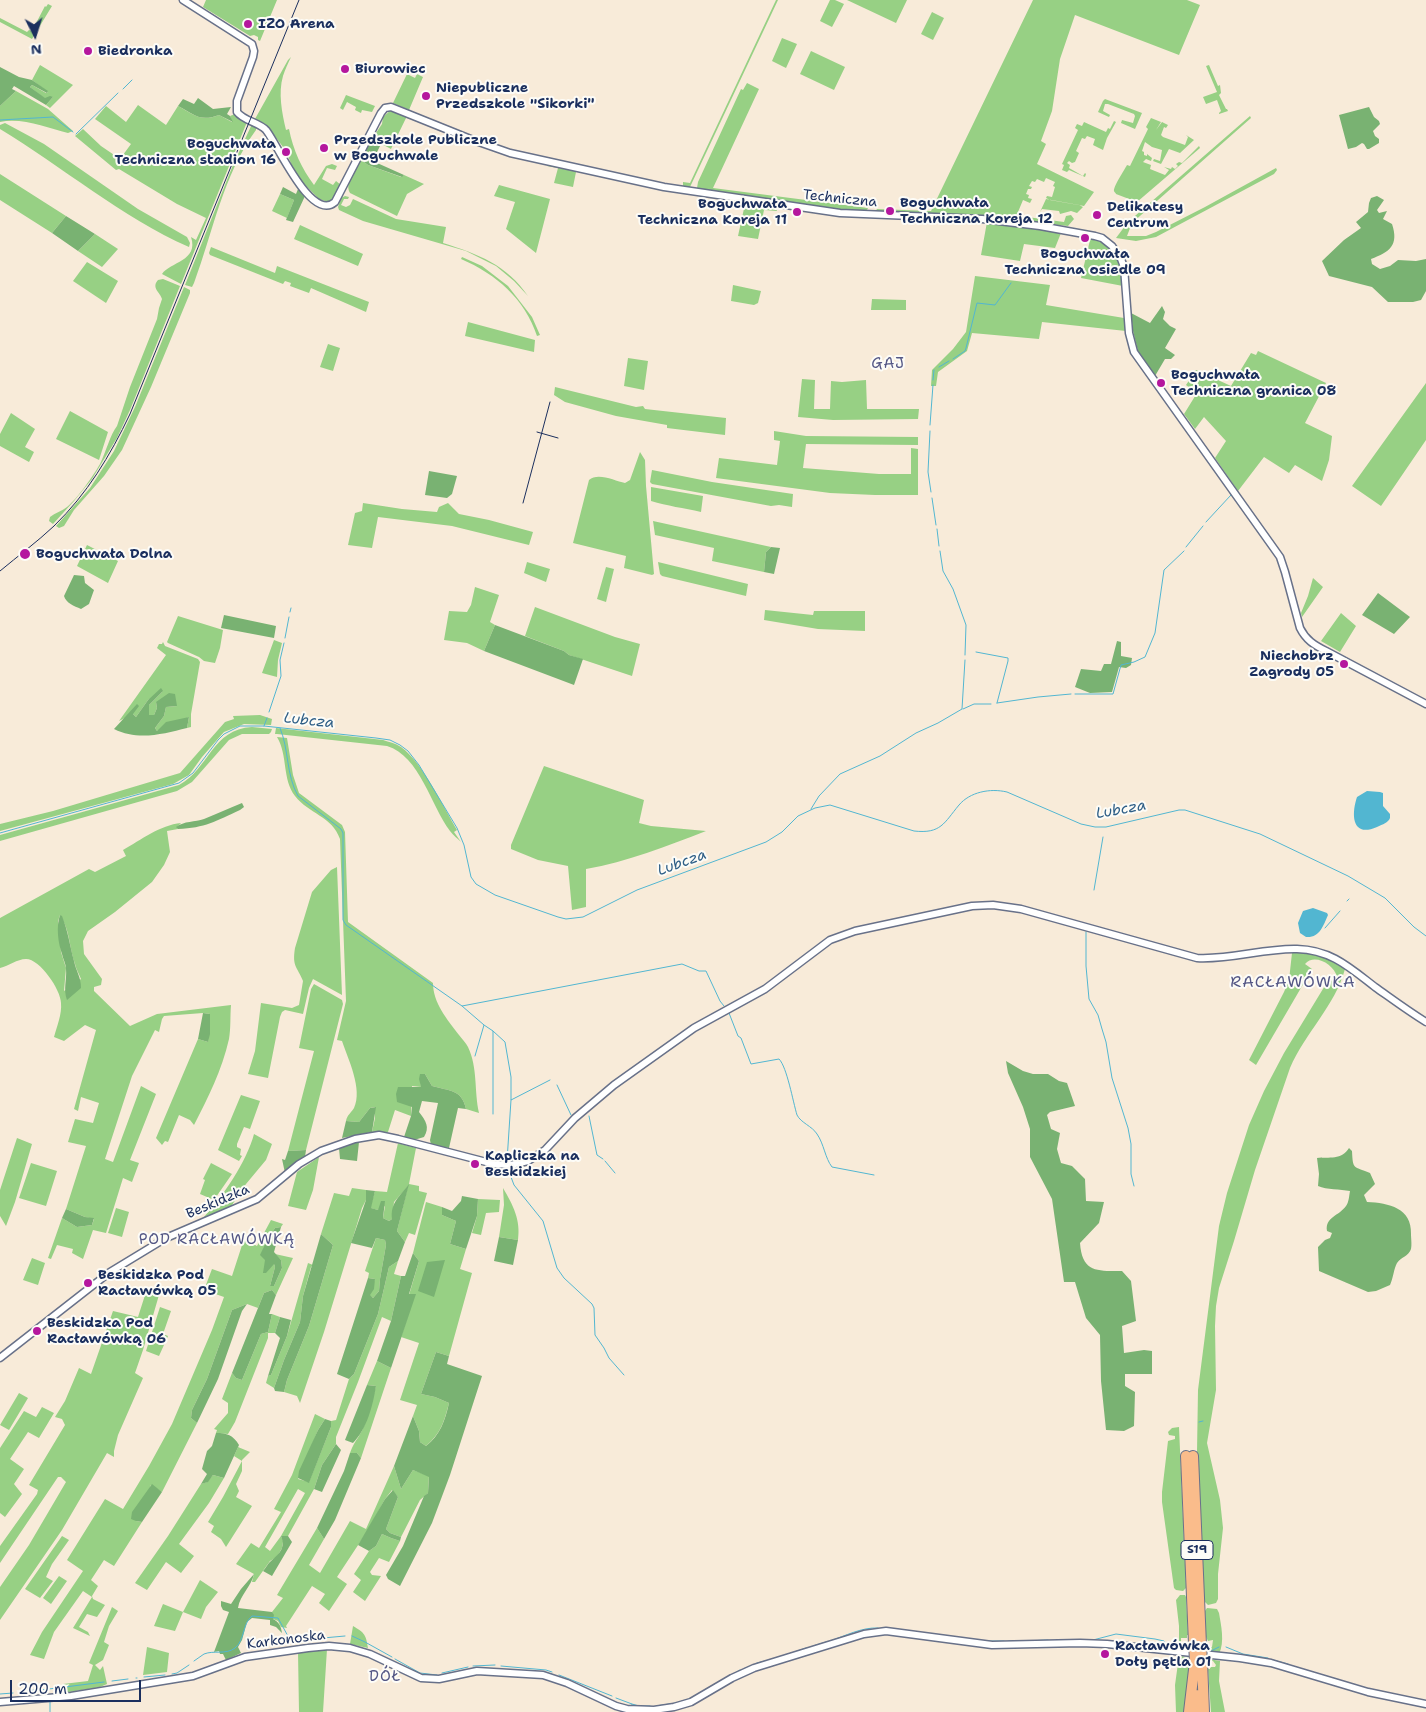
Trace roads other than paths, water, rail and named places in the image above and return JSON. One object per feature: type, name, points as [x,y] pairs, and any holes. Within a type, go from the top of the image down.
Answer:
[{"type":"highway","name":"S19","points":[[1189,1456],[1198,1645],[1197,1712]]},
{"type":"highway","name":"S19","points":[[1198,1661],[1203,1679],[1204,1712]]},
{"type":"highway","points":[[1190,1712],[1198,1661]]},
{"type":"highway","points":[[1203,1679],[1210,1712]]},
{"type":"street","name":"Techniczna","points":[[183,0],[252,44],[253,57],[236,108],[240,115],[262,126],[268,132],[297,181],[324,206],[330,206],[338,198],[381,112],[391,107],[510,153],[664,187],[845,214],[982,219],[1040,226],[1102,238],[1112,246],[1124,266],[1129,333],[1134,352],[1280,558],[1300,628],[1307,639],[1326,652],[1426,704]]},
{"type":"street","name":"Beskidzka","points":[[0,1358],[110,1272],[166,1238],[257,1200],[299,1164],[314,1154],[330,1147],[364,1136],[379,1136],[398,1139],[494,1164],[511,1165],[528,1161],[548,1147],[580,1114],[614,1085],[690,1031],[765,989],[830,940],[855,930],[972,906],[993,905],[1021,909],[1197,958],[1221,959],[1297,949],[1318,952],[1343,962],[1426,1022]]},
{"type":"street","name":"Karkonoska","points":[[0,1702],[71,1696],[193,1676],[245,1657],[308,1648],[340,1647],[370,1654],[421,1678],[440,1679],[477,1671],[543,1675],[568,1683],[616,1706],[627,1709],[654,1710],[691,1702],[732,1678],[758,1666],[864,1634],[882,1631],[981,1644],[1107,1644],[1259,1661],[1368,1692],[1426,1704]]},
{"type":"water","points":[[1367,791],[1383,793],[1383,806],[1390,814],[1387,822],[1369,830],[1358,827],[1354,817],[1357,797]]},
{"type":"water","points":[[1313,908],[1328,915],[1323,927],[1315,936],[1306,937],[1300,933],[1298,923],[1303,911]]},
{"type":"waterway","points":[[123,89],[132,80]]},
{"type":"waterway","points":[[76,134],[118,93]]},
{"type":"waterway","points":[[0,120],[53,117],[73,132]]},
{"type":"waterway","points":[[953,359],[965,351],[977,303],[995,305],[1011,283]]},
{"type":"waterway","points":[[939,367],[949,361]]},
{"type":"waterway","points":[[933,380],[934,370]]},
{"type":"waterway","points":[[930,425],[933,385]]},
{"type":"waterway","points":[[930,431],[928,472],[931,492]]},
{"type":"waterway","points":[[1206,522],[1231,495]]},
{"type":"waterway","points":[[932,498],[936,525]]},
{"type":"waterway","points":[[1186,547],[1203,526]]},
{"type":"waterway","points":[[937,529],[939,546]]},
{"type":"waterway","points":[[940,551],[943,571],[953,589],[966,625],[965,655]]},
{"type":"waterway","points":[[1075,694],[1113,694],[1121,665],[1145,657],[1155,633],[1164,570],[1184,551]]},
{"type":"waterway","points":[[290,612],[291,608]]},
{"type":"waterway","points":[[285,638],[289,617]]},
{"type":"waterway","points":[[269,712],[281,676],[280,660],[284,643]]},
{"type":"waterway","points":[[976,652],[1008,658],[997,703]]},
{"type":"waterway","points":[[811,809],[819,796],[840,774],[880,756],[916,733],[962,709],[965,660]]},
{"type":"waterway","points":[[997,703],[1071,694]]},
{"type":"waterway","points":[[963,709],[974,704],[991,704]]},
{"type":"waterway","points":[[264,726],[267,718]]},
{"type":"waterway","name":"Lubcza","points":[[0,833],[179,783],[193,773],[224,734],[240,726],[264,726],[376,738],[390,740],[400,745],[408,751],[419,765],[457,828],[464,845],[471,877],[476,884],[495,895],[566,919],[583,917],[637,890],[766,842],[782,832],[798,816],[815,808],[830,805],[914,831],[930,831],[941,826],[959,805],[969,797],[981,792],[1001,791],[1081,824],[1095,827],[1106,827],[1185,810],[1260,834],[1348,876],[1385,898],[1414,927],[1426,936]]},
{"type":"waterway","points":[[280,728],[291,779],[298,796],[341,829],[343,833],[343,920],[346,925],[462,1006],[682,964],[699,971],[706,971],[724,1006]]},
{"type":"waterway","points":[[1094,890],[1103,837]]},
{"type":"waterway","points":[[1325,928],[1340,911]]},
{"type":"waterway","points":[[1086,932],[1086,966],[1089,999],[1098,1015],[1106,1042],[1112,1078],[1128,1128],[1131,1144],[1131,1174],[1134,1186]]},
{"type":"waterway","points":[[462,1006],[484,1025],[475,1056]]},
{"type":"waterway","points":[[729,1013],[751,1064],[779,1059],[782,1063],[797,1115],[817,1134],[832,1167],[874,1175]]},
{"type":"waterway","points":[[484,1025],[493,1031],[493,1114]]},
{"type":"waterway","points":[[493,1031],[505,1042],[511,1077],[511,1100],[550,1080]]},
{"type":"waterway","points":[[557,1085],[571,1115]]},
{"type":"waterway","points":[[507,1161],[511,1100]]},
{"type":"waterway","points":[[589,1116],[597,1155],[603,1159]]},
{"type":"waterway","points":[[605,1161],[615,1173]]},
{"type":"waterway","points":[[508,1169],[514,1185],[543,1221],[557,1268],[564,1278],[592,1304],[594,1308],[595,1335],[609,1358],[624,1375]]},
{"type":"waterway","points":[[1199,1422],[1203,1421]]},
{"type":"waterway","points":[[194,1661],[204,1654],[228,1651],[235,1648],[252,1616],[278,1618],[289,1638],[295,1640],[316,1639]]},
{"type":"waterway","points":[[830,1641],[860,1630],[878,1628]]},
{"type":"waterway","points":[[896,1629],[911,1631]]},
{"type":"waterway","points":[[1084,1640],[1093,1640],[1116,1634],[1164,1641],[1168,1647]]},
{"type":"waterway","points":[[323,1638],[345,1636]]},
{"type":"waterway","points":[[352,1636],[392,1657]]},
{"type":"waterway","points":[[1027,1641],[1048,1640]]},
{"type":"waterway","points":[[985,1641],[1004,1641]]},
{"type":"waterway","points":[[1009,1641],[1022,1641]]},
{"type":"waterway","points":[[813,1646],[826,1642]]},
{"type":"waterway","points":[[1206,1651],[1219,1647]]},
{"type":"waterway","points":[[1226,1647],[1243,1654],[1268,1658]]},
{"type":"waterway","points":[[780,1657],[806,1648]]},
{"type":"waterway","points":[[395,1659],[420,1673],[437,1675]]},
{"type":"waterway","points":[[757,1663],[773,1659]]},
{"type":"waterway","points":[[1273,1660],[1288,1664]]},
{"type":"waterway","points":[[172,1674],[189,1665]]},
{"type":"waterway","points":[[473,1666],[495,1665]]},
{"type":"waterway","points":[[745,1668],[754,1665]]},
{"type":"waterway","points":[[501,1666],[552,1672]]},
{"type":"waterway","points":[[442,1673],[468,1667]]},
{"type":"waterway","points":[[733,1674],[740,1670]]},
{"type":"waterway","points":[[1313,1672],[1319,1674]]},
{"type":"waterway","points":[[144,1677],[165,1675]]},
{"type":"waterway","points":[[559,1675],[612,1696]]},
{"type":"waterway","points":[[702,1692],[729,1676]]},
{"type":"waterway","points":[[112,1681],[128,1679]]},
{"type":"waterway","points":[[65,1687],[104,1682]]},
{"type":"waterway","points":[[41,1690],[57,1688]]},
{"type":"waterway","points":[[20,1692],[34,1690]]},
{"type":"waterway","points":[[0,1694],[13,1693]]},
{"type":"waterway","points":[[616,1698],[632,1704],[632,1706]]},
{"type":"waterway","points":[[656,1706],[692,1698]]},
{"type":"waterway","points":[[50,1701],[50,1712]]},
{"type":"waterway","points":[[632,1704],[650,1706]]},
{"type":"railway","points":[[0,571],[41,538],[66,514],[97,474],[122,430],[299,0]]},
{"type":"railway","points":[[523,503],[550,402]]},
{"type":"railway","points":[[537,432],[558,438]]},
{"type":"place","name":"IZO Arena","points":[[248,24]]},
{"type":"place","name":"Biedronka","points":[[88,51]]},
{"type":"place","name":"Biurowiec","points":[[345,69]]},
{"type":"place","name":"Niepubliczne Przedszkole \"Sikorki\"","points":[[426,96]]},
{"type":"place","name":"Przedszkole Publiczne w Boguchwale","points":[[324,148]]},
{"type":"place","name":"Boguchwała Techniczna stadion 16","points":[[286,152]]},
{"type":"place","name":"Boguchwała Techniczna Koreja 12","points":[[890,211]]},
{"type":"place","name":"Boguchwała Techniczna Koreja 11","points":[[797,212]]},
{"type":"place","name":"Delikatesy Centrum","points":[[1097,215]]},
{"type":"place","name":"Boguchwała Techniczna osiedle 09","points":[[1085,238]]},
{"type":"place","name":"Boguchwała Techniczna granica 08","points":[[1161,383]]},
{"type":"place","name":"Boguchwała Dolna","points":[[25,554]]},
{"type":"place","name":"Niechobrz Zagrody 05","points":[[1344,664]]},
{"type":"place","name":"Kapliczka na Beskidzkiej","points":[[475,1164]]},
{"type":"place","name":"Beskidzka Pod Racławówką 05","points":[[88,1283]]},
{"type":"place","name":"Beskidzka Pod Racławówką 06","points":[[37,1331]]},
{"type":"place","name":"Racławówka Doły pętla 01","points":[[1105,1654]]},
{"type":"district","name":"GAJ","points":[[888,364]]},
{"type":"district","name":"RACŁAWÓWKA","points":[[1293,983]]},
{"type":"district","name":"POD RACŁAWÓWKĄ","points":[[217,1240]]},
{"type":"district","name":"DÓŁ","points":[[385,1677]]}]
